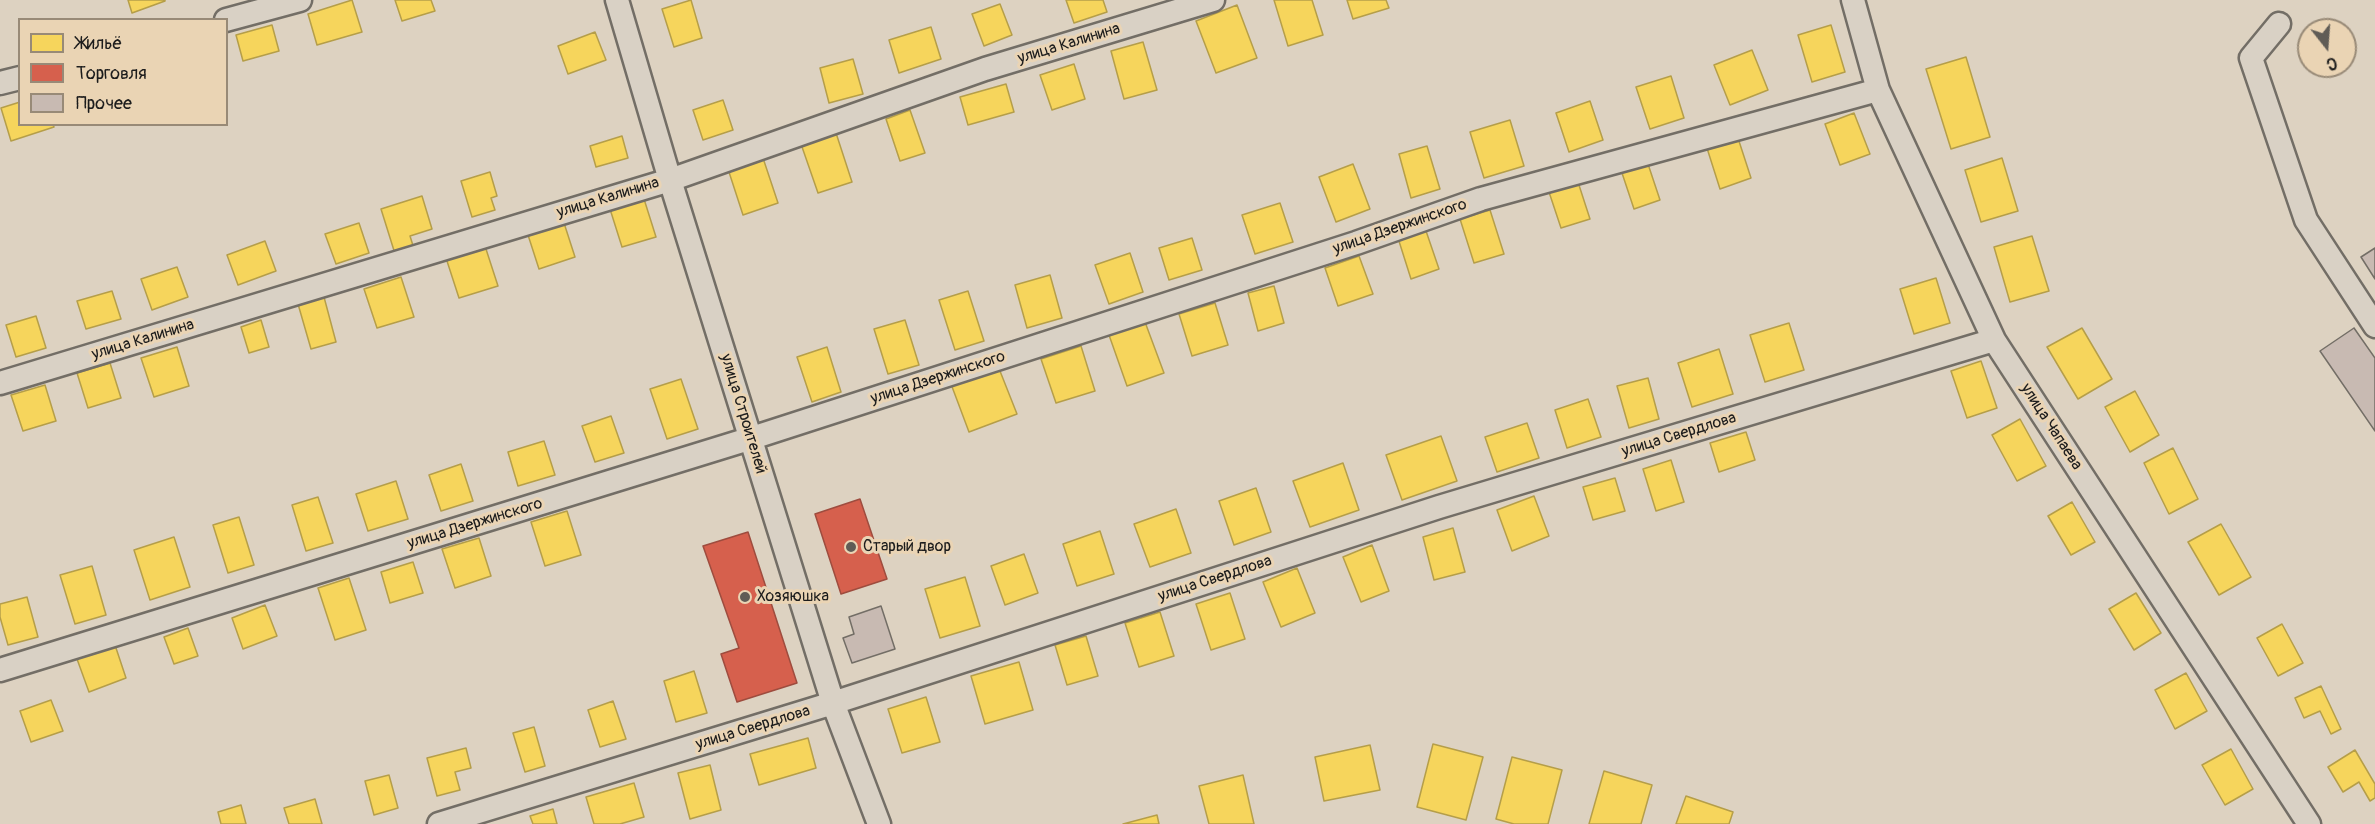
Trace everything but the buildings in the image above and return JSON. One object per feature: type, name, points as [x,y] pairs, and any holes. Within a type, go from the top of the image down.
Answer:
[{"type":"street","points":[[228,19],[300,0]]},
{"type":"street","name":"улица Строителей","points":[[617,0],[670,180],[752,438],[832,703],[879,824]]},
{"type":"street","name":"улица Калинина","points":[[0,383],[670,180],[985,69],[1212,0]]},
{"type":"street","name":"улица Чапаева","points":[[1852,0],[1878,90],[1994,340],[2309,824]]},
{"type":"street","points":[[2279,24],[2251,58],[2306,220],[2375,326]]},
{"type":"street","points":[[0,84],[18,79]]},
{"type":"street","name":"улица Дзержинского","points":[[0,670],[752,438],[1356,243],[1481,199],[1878,90]]},
{"type":"street","name":"улица Свердлова","points":[[438,824],[832,703],[1439,507],[1994,340]]},
{"type":"place","name":"Старый двор","points":[[851,547]]},
{"type":"place","name":"Хозяюшка","points":[[745,597]]}]
